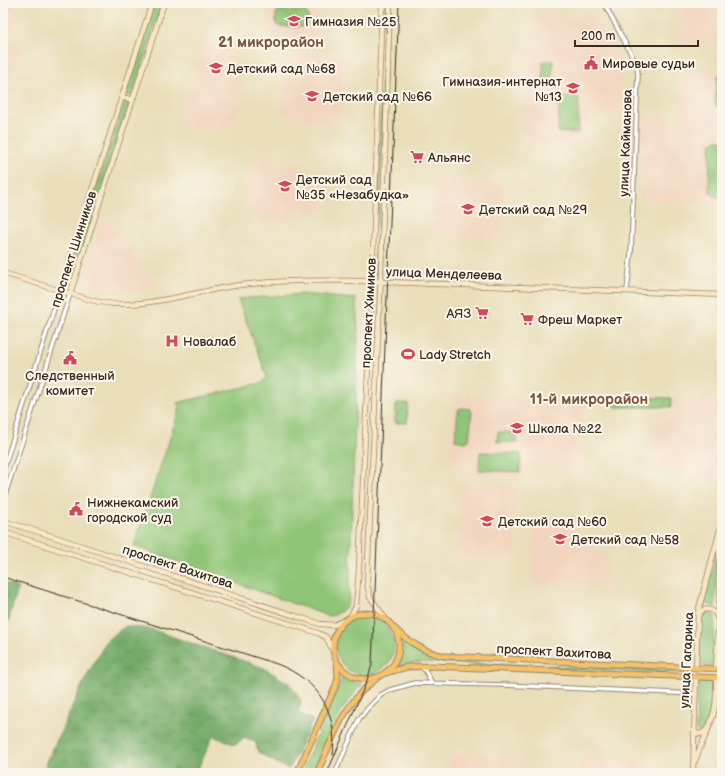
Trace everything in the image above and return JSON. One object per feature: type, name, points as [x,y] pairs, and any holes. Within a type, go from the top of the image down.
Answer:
[{"type":"main road","name":"проспект Шинников","points":[[60,290],[152,3]]},
{"type":"main road","name":"проспект Шинников","points":[[70,294],[164,3]]},
{"type":"main road","name":"проспект Химиков","points":[[348,618],[354,611],[358,600],[382,3]]},
{"type":"main road","name":"проспект Химиков","points":[[385,618],[370,597],[367,584],[382,241],[390,3]]},
{"type":"main road","points":[[122,97],[133,100]]},
{"type":"main road","points":[[373,239],[375,234],[378,233],[382,241]]},
{"type":"main road","name":"улица Менделеева","points":[[3,273],[102,304],[118,305],[152,302],[209,290],[254,283],[301,280],[372,281],[722,295]]},
{"type":"main road","points":[[64,277],[67,281],[71,282],[74,280]]},
{"type":"main road","points":[[367,382],[375,382]]},
{"type":"main road","name":"проспект Вахитова","points":[[3,521],[320,624],[334,625],[358,613],[376,614],[385,618],[400,634],[417,647],[428,652],[444,656],[719,669]]},
{"type":"main road","name":"улица Гагарина","points":[[693,773],[693,727],[698,620],[711,560],[722,522]]},
{"type":"main road","name":"проспект Вахитова","points":[[3,532],[323,635],[328,639],[336,662],[342,669],[355,677],[368,679],[380,676],[392,666],[399,650],[399,643],[393,627]]},
{"type":"main road","name":"улица Гагарина","points":[[693,765],[715,712],[719,678],[719,534]]},
{"type":"main road","points":[[698,620],[701,612],[708,609],[715,612],[718,620]]},
{"type":"main road","points":[[332,649],[336,632],[348,618]]},
{"type":"main road","points":[[297,773],[336,685],[338,678],[336,662]]},
{"type":"main road","name":"проспект Вахитова","points":[[385,673],[407,667],[420,666],[719,678]]},
{"type":"main road","points":[[317,773],[345,712],[358,694],[380,676]]},
{"type":"main road","points":[[693,727],[695,732],[698,734],[709,727]]},
{"type":"street","name":"улица Кайманова","points":[[604,3],[637,65],[638,75],[631,253],[628,291]]},
{"type":"street","name":"проспект Шинников","points":[[3,471],[60,290]]},
{"type":"street","name":"проспект Шинников","points":[[3,501],[70,294]]},
{"type":"street","points":[[14,434],[24,437]]},
{"type":"street","points":[[420,666],[425,670],[432,683]]},
{"type":"street","points":[[335,773],[359,719],[373,702],[390,690],[415,683],[695,694]]},
{"type":"shaded area","points":[[3,3],[21,3],[8,44],[19,47],[4,98]]},
{"type":"shaded area","name":"Гимназия №25","points":[[263,3],[320,3],[318,41],[274,40]]},
{"type":"shaded area","points":[[679,3],[722,3],[722,44],[678,42]]},
{"type":"shaded area","name":"Гимназия-интернат №13","points":[[532,13],[595,16],[622,62],[620,114],[588,113],[587,144],[523,142],[527,52],[530,52]]},
{"type":"shaded area","name":"Детский сад №68","points":[[207,38],[228,44],[243,92],[231,126],[214,135],[179,124]]},
{"type":"shaded area","name":"Детский сад №66","points":[[293,53],[344,56],[341,124],[312,122],[281,113],[283,78],[292,78]]},
{"type":"shaded area","points":[[682,69],[722,70],[722,204],[640,201],[643,117],[670,118],[670,127],[679,127]]},
{"type":"shaded area","name":"Детский сад №35 «Незабудка»","points":[[257,154],[322,176],[322,210],[301,210],[289,220],[253,217],[245,195]]},
{"type":"shaded area","name":"Детский сад №29","points":[[435,179],[503,183],[501,239],[434,234]]},
{"type":"shaded area","points":[[103,219],[111,223],[158,289],[131,292],[99,291],[86,275],[91,253]]},
{"type":"shaded area","name":"Школа №22","points":[[457,396],[583,401],[580,468],[527,465],[527,476],[463,475],[450,454],[454,398]]},
{"type":"shaded area","points":[[674,398],[722,400],[722,482],[687,480],[675,472],[659,471],[654,467],[656,416],[658,413],[670,413],[673,409]]},
{"type":"shaded area","name":"Детский сад №60","points":[[459,485],[516,486],[515,558],[458,557]]},
{"type":"shaded area","name":"Детский сад №58","points":[[534,519],[565,520],[607,558],[607,587],[531,584]]},
{"type":"shaded area","points":[[450,753],[514,756],[513,773],[449,773]]},
{"type":"shaded area","points":[[579,758],[644,761],[643,773],[578,773]]},
{"type":"green space","points":[[3,3],[10,3],[7,14],[3,18]]},
{"type":"green space","points":[[155,3],[162,3],[132,96],[127,95],[127,92]]},
{"type":"green space","points":[[385,3],[387,3],[379,229],[377,229]]},
{"type":"green space","points":[[280,10],[307,13],[308,20],[306,26],[279,26],[276,24],[276,13]]},
{"type":"green space","points":[[543,61],[553,61],[552,79],[543,79]]},
{"type":"green space","points":[[722,75],[722,108],[718,108],[715,105],[717,77]]},
{"type":"green space","points":[[559,97],[579,98],[578,133],[558,132]]},
{"type":"green space","points":[[125,101],[130,102],[74,275],[68,273]]},
{"type":"green space","points":[[716,140],[722,140],[722,196],[716,197],[710,192],[709,187],[710,148],[711,144]]},
{"type":"green space","points":[[377,236],[379,237],[378,276],[375,276]]},
{"type":"green space","points":[[302,294],[356,299],[358,331],[349,601],[341,611],[331,616],[134,546],[180,408],[177,403],[261,383],[267,377],[238,299]]},
{"type":"green space","points":[[620,397],[671,398],[671,407],[615,407],[615,402],[619,402]]},
{"type":"green space","points":[[396,403],[408,403],[407,423],[395,423]]},
{"type":"green space","points":[[461,408],[470,409],[472,412],[469,440],[466,442],[455,440],[458,410]]},
{"type":"green space","points":[[498,432],[517,433],[516,442],[497,442]]},
{"type":"green space","points":[[480,452],[521,454],[520,472],[479,470]]},
{"type":"green space","points":[[717,555],[715,607],[709,604],[702,606]]},
{"type":"green space","points":[[3,582],[18,588],[3,638]]},
{"type":"green space","points":[[709,612],[715,616],[712,666],[699,665],[701,615]]},
{"type":"green space","points":[[365,617],[381,622],[389,630],[394,646],[389,662],[381,670],[365,675],[349,670],[341,662],[336,646],[341,630],[349,622]]},
{"type":"green space","points":[[126,626],[150,629],[264,668],[290,684],[301,701],[298,713],[313,720],[289,769],[258,752],[255,741],[244,737],[236,745],[213,736],[196,773],[42,773],[84,681],[107,640]]},
{"type":"green space","points":[[404,642],[420,653],[447,661],[692,671],[692,674],[542,669],[433,662],[421,662],[399,666],[397,665],[402,654]]},
{"type":"green space","points":[[343,676],[353,682],[363,684],[342,710],[314,773],[301,773]]},
{"type":"green space","points":[[698,681],[712,682],[710,713],[702,732],[696,730]]},
{"type":"tram line","points":[[327,773],[366,683],[372,665],[399,3]]},
{"type":"tram line","points":[[3,577],[277,664],[291,671],[304,679],[314,688],[322,699],[332,724],[334,739],[333,755]]},
{"type":"place","name":"Гимназия №25","points":[[294,21]]},
{"type":"place","name":"Мировые судьи","points":[[591,63]]},
{"type":"place","name":"Детский сад №68","points":[[216,68]]},
{"type":"place","name":"Гимназия-интернат №13","points":[[573,88]]},
{"type":"place","name":"Детский сад №66","points":[[312,96]]},
{"type":"place","name":"Альянс","points":[[417,157]]},
{"type":"place","name":"Детский сад №35 «Незабудка»","points":[[285,186]]},
{"type":"place","name":"Детский сад №29","points":[[468,209]]},
{"type":"place","name":"АЯЗ","points":[[482,313]]},
{"type":"place","name":"Фреш Маркет","points":[[527,319]]},
{"type":"place","name":"Новалаб","points":[[172,341]]},
{"type":"place","name":"Lady Stretch","points":[[408,354]]},
{"type":"place","name":"Следственный комитет","points":[[70,358]]},
{"type":"place","name":"Школа №22","points":[[517,428]]},
{"type":"place","name":"Нижнекамский городской суд","points":[[76,509]]},
{"type":"place","name":"Детский сад №60","points":[[487,521]]},
{"type":"place","name":"Детский сад №58","points":[[560,539]]},
{"type":"district","name":"21 микрорайон","points":[[271,42]]},
{"type":"district","name":"11-й микрорайон","points":[[589,399]]}]
